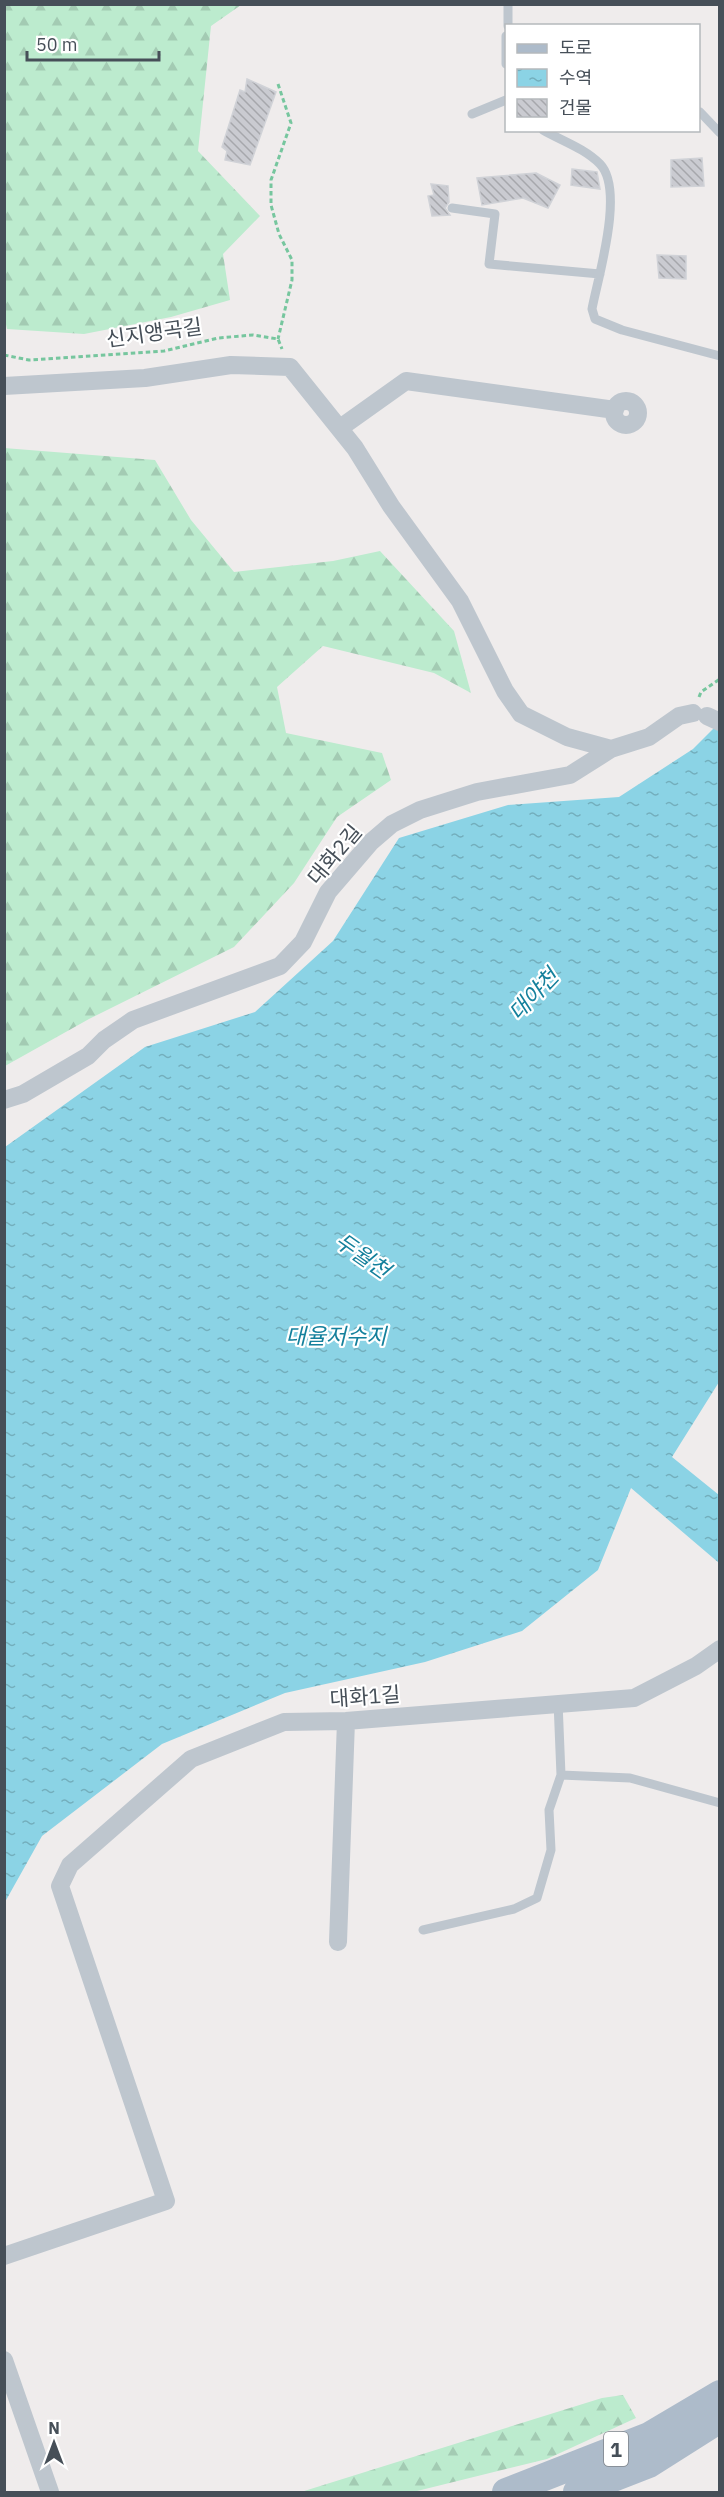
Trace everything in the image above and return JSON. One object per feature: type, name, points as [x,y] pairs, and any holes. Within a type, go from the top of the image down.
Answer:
[{"type":"main road","name":"1","points":[[506,2493],[650,2436],[720,2394]]},
{"type":"main road","name":"1","points":[[577,2493],[649,2464],[720,2419]]},
{"type":"street","points":[[4,386],[145,378],[231,365],[290,367],[340,428],[460,601],[505,691],[521,714],[567,737],[611,749]]},
{"type":"street","points":[[340,428],[406,381],[615,410]]},
{"type":"street","name":"대화2길","points":[[4,1101],[22,1094],[88,1056],[104,1040],[133,1020],[280,966],[303,942],[328,892],[372,842],[392,824],[420,810],[477,792],[570,775],[611,749],[649,737],[679,716],[706,717]]},
{"type":"street","name":"대화1길","points":[[4,2256],[166,2201],[60,1886],[70,1865],[191,1759],[284,1722],[346,1721],[558,1702],[634,1698],[696,1666],[720,1649]]},
{"type":"street","points":[[338,1942],[346,1721]]},
{"type":"street","points":[[4,2360],[50,2493]]},
{"type":"lane","points":[[508,4],[508,24]]},
{"type":"lane","points":[[472,114],[505,101]]},
{"type":"lane","points":[[700,112],[720,133]]},
{"type":"lane","points":[[547,132],[582,150],[602,165],[611,198],[607,242],[592,309],[596,320],[633,333],[720,356]]},
{"type":"lane","points":[[452,208],[495,214],[489,264],[600,274]]},
{"type":"lane","points":[[423,1930],[514,1909],[537,1898],[551,1850],[549,1810],[561,1775],[558,1702]]},
{"type":"lane","points":[[561,1775],[630,1778],[720,1803]]},
{"type":"path","points":[[278,84],[291,123],[270,180],[271,205],[279,234],[292,260],[292,280],[278,339],[290,367]]},
{"type":"path","name":"신지앵곡길","points":[[4,355],[28,360],[164,351],[218,338],[253,335],[278,339]]},
{"type":"path","points":[[706,717],[701,692],[720,679]]},
{"type":"green space","points":[[4,5],[241,5],[211,26],[198,151],[260,216],[223,254],[230,300],[171,317],[84,334],[7,329],[4,315]]},
{"type":"green space","points":[[4,448],[155,460],[191,520],[234,572],[333,561],[380,551],[454,631],[471,693],[434,673],[323,646],[277,687],[286,733],[382,753],[391,780],[337,817],[294,883],[234,947],[89,1019],[5,1066]]},
{"type":"green space","points":[[623,2395],[636,2418],[547,2459],[413,2492],[301,2492],[602,2398]]},
{"type":"water","name":"대율저수지","points":[[719,723],[719,1382],[672,1457],[719,1495],[719,1563],[631,1488],[598,1570],[522,1631],[425,1662],[285,1693],[162,1744],[42,1836],[5,1902],[5,1147],[145,1047],[255,1012],[333,941],[399,838],[508,805],[619,797],[693,749]]},
{"type":"building","points":[[247,79],[276,92],[250,165],[225,160],[227,151],[222,147],[240,90],[245,92]]},
{"type":"building","points":[[702,158],[704,186],[671,187],[671,160]]},
{"type":"building","points":[[572,169],[597,172],[600,189],[571,185]]},
{"type":"building","points":[[536,173],[560,185],[548,208],[523,198],[482,205],[477,178]]},
{"type":"building","points":[[431,184],[448,186],[449,202],[445,208],[450,215],[432,216],[428,196],[434,195]]},
{"type":"building","points":[[657,255],[686,256],[686,279],[659,278]]},
{"type":"water label","name":"대야천","points":[[533,994]]},
{"type":"water label","name":"두월천","points":[[363,1255]]}]
